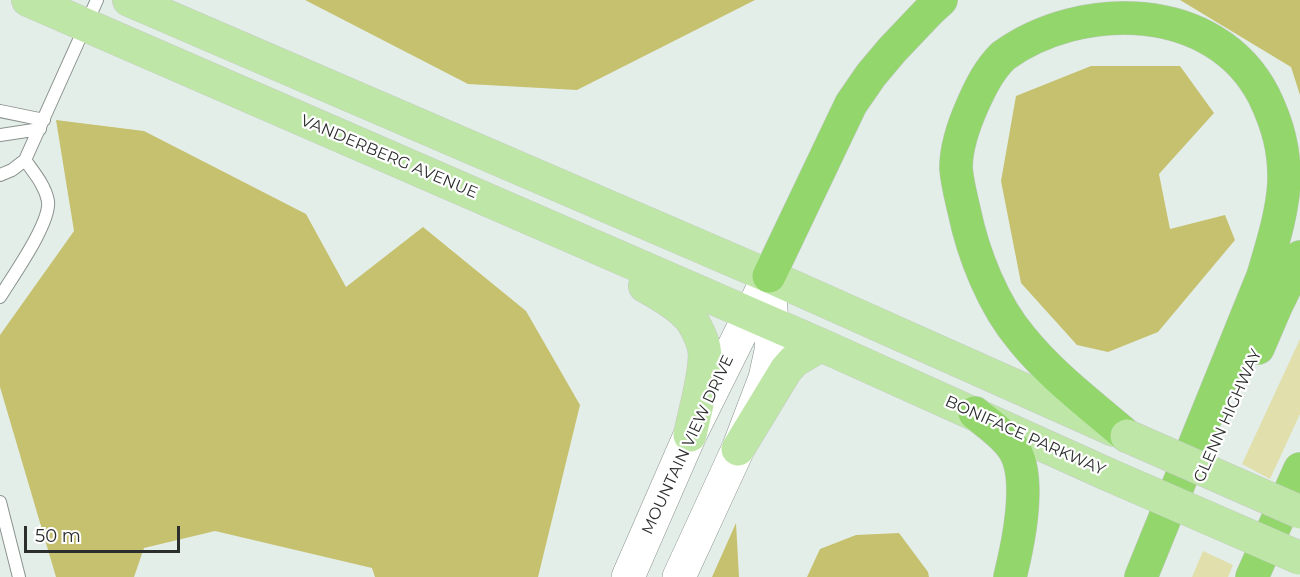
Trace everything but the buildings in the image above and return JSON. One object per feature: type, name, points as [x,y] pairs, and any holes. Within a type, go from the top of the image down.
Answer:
[{"type":"highway","points":[[769,276],[851,104],[885,58],[941,0]]},
{"type":"highway","points":[[1127,436],[1051,371],[1021,338],[1005,315],[991,289],[969,235],[956,169],[962,131],[970,111],[984,81],[1003,56],[1050,22],[1082,11],[1109,7],[1138,7],[1164,12],[1198,27],[1231,51],[1257,81],[1274,116],[1280,136],[1284,181],[1282,202],[1263,276],[1142,577]]},
{"type":"highway","name":"GLENN HIGHWAY","points":[[1158,577],[1271,316],[1300,257]]},
{"type":"highway","points":[[975,413],[1015,449],[1022,471],[1020,534],[1010,577]]},
{"type":"highway","points":[[1252,577],[1300,469]]},
{"type":"main road","name":"VANDERBERG AVENUE","points":[[28,0],[91,13],[502,206],[760,320]]},
{"type":"main road","points":[[129,0],[769,276],[1300,512]]},
{"type":"main road","points":[[502,206],[678,306],[689,316],[704,348],[704,367],[690,435]]},
{"type":"main road","name":"BONIFACE PARKWAY","points":[[760,320],[1300,558]]},
{"type":"main road","points":[[738,449],[786,370],[794,361],[820,345]]},
{"type":"street","points":[[679,577],[738,449],[765,378],[771,351],[760,320],[769,276]]},
{"type":"street","name":"MOUNTAIN VIEW DRIVE","points":[[628,577],[690,435],[760,320]]},
{"type":"lane","points":[[0,175],[12,170],[25,160],[91,13]]},
{"type":"lane","points":[[0,111],[42,124]]},
{"type":"lane","points":[[0,135],[42,124]]},
{"type":"lane","points":[[0,297],[45,221],[49,204],[45,189],[25,160]]},
{"type":"lane","points":[[0,501],[19,577]]},
{"type":"shaded area","points":[[305,0],[755,0],[577,90],[468,84]]},
{"type":"shaded area","points":[[1180,0],[1300,0],[1300,95],[1291,67]]},
{"type":"shaded area","points":[[1091,66],[1180,66],[1214,113],[1159,174],[1170,229],[1225,215],[1235,240],[1158,332],[1108,352],[1077,345],[1021,283],[1001,181],[1016,96]]},
{"type":"shaded area","points":[[56,120],[144,131],[306,214],[346,287],[423,227],[526,311],[580,405],[538,577],[375,577],[372,568],[215,531],[144,548],[134,577],[56,577],[0,387],[0,335],[74,231]]},
{"type":"shaded area","points":[[1300,339],[1300,414],[1270,479],[1242,464]]},
{"type":"shaded area","points":[[736,523],[739,577],[712,577]]},
{"type":"shaded area","points":[[899,533],[928,572],[929,577],[807,577],[820,549],[856,535]]},
{"type":"shaded area","points":[[1203,551],[1233,565],[1228,577],[1192,577]]}]
